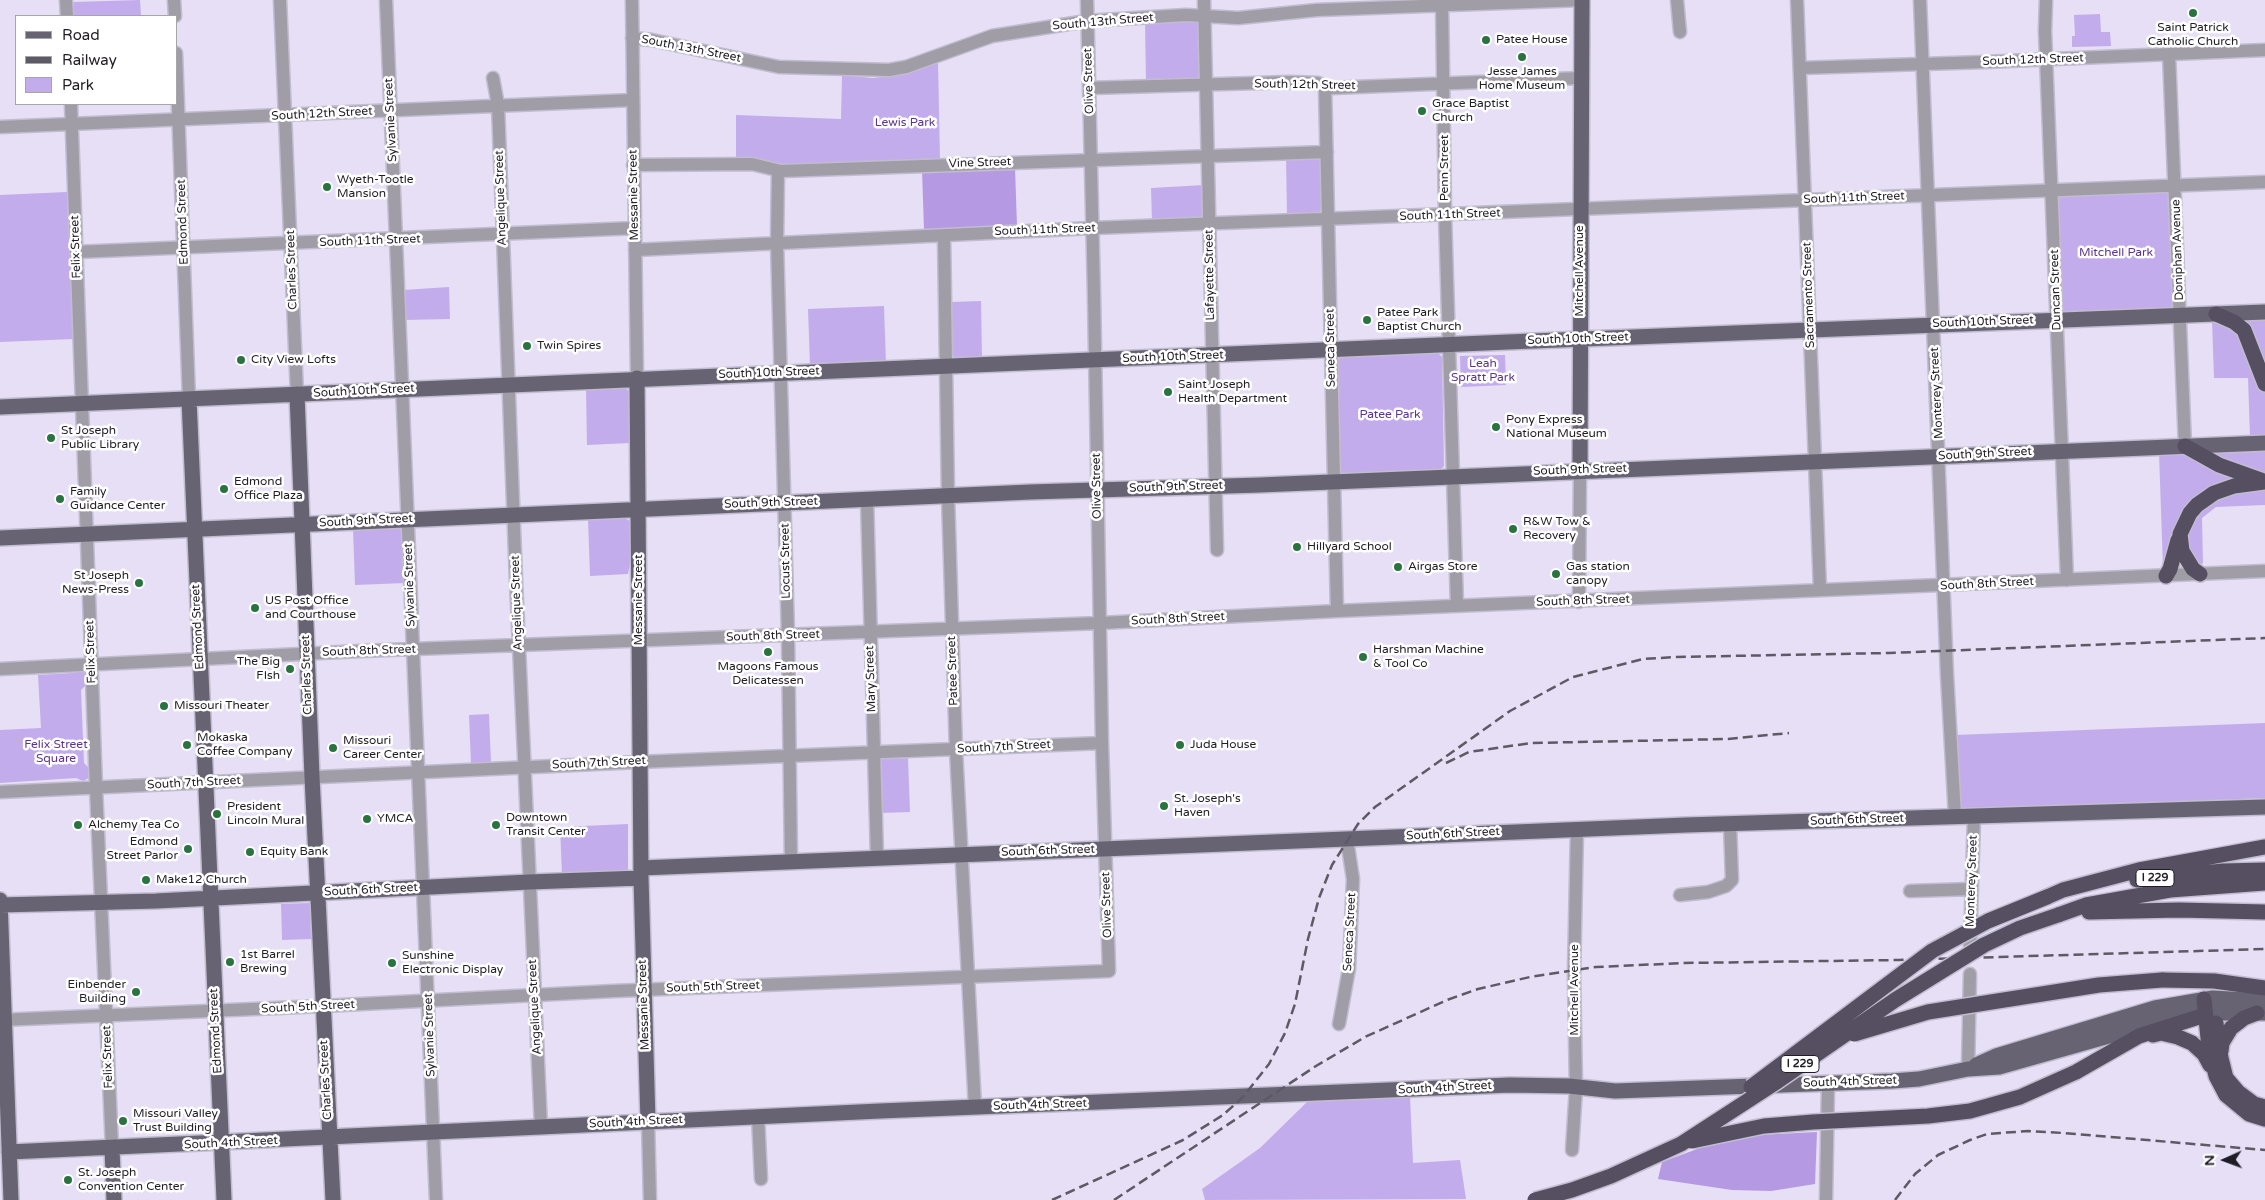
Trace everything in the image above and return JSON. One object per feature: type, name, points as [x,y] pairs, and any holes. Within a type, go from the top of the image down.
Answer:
[{"type":"highway","points":[[2216,314],[2234,322],[2244,330],[2265,384]]},
{"type":"highway","points":[[2185,446],[2233,471],[2265,481]]},
{"type":"highway","points":[[2166,576],[2174,560],[2180,534],[2190,514],[2206,498],[2234,486],[2265,481]]},
{"type":"highway","points":[[2180,534],[2186,560],[2200,574]]},
{"type":"highway","points":[[2047,896],[2132,872],[2265,847]]},
{"type":"highway","name":"I 229","points":[[1536,1200],[1611,1176],[1678,1137],[1790,1058],[1932,951],[1988,922],[2047,896],[2112,883],[2223,871],[2265,870]]},
{"type":"highway","name":"I 229","points":[[1536,1200],[1572,1190],[1610,1176],[1681,1144],[1919,985],[1984,945],[2020,928],[2086,905],[2170,890],[2265,883]]},
{"type":"highway","points":[[2058,915],[2128,910],[2265,912]]},
{"type":"highway","points":[[1790,1058],[1874,1027],[1928,1012],[2099,986],[2162,980],[2214,980],[2265,988]]},
{"type":"highway","points":[[1681,1144],[1764,1126],[1928,1116],[1970,1111],[2020,1097],[2076,1072],[2139,1036],[2209,1006]]},
{"type":"highway","points":[[2209,1006],[2226,1078],[2238,1092],[2254,1104],[2265,1107]]},
{"type":"highway","points":[[2209,1006],[2208,1048],[2216,1076]]},
{"type":"highway","points":[[2221,1058],[2222,1043],[2231,1028],[2244,1018],[2262,1009]]},
{"type":"highway","points":[[2139,1036],[2162,1033],[2178,1037],[2192,1044],[2204,1054],[2226,1095],[2234,1104],[2249,1114],[2265,1119]]},
{"type":"main road","name":"Mitchell Avenue","points":[[1580,471],[1582,0]]},
{"type":"main road","name":"South 10th Street","points":[[0,406],[1934,324],[2265,312]]},
{"type":"main road","name":"Messanie Street","points":[[637,378],[639,762],[643,990],[648,1122]]},
{"type":"main road","name":"Charles Street","points":[[297,394],[306,653],[333,1200]]},
{"type":"main road","name":"Edmond Street","points":[[189,399],[224,1200]]},
{"type":"main road","name":"South 9th Street","points":[[0,538],[639,508],[2265,443]]},
{"type":"main road","name":"South 6th Street","points":[[0,905],[210,898],[530,882],[791,862],[961,854],[1347,840],[1578,829],[2265,806]]},
{"type":"main road","points":[[0,900],[5,1152],[11,1200]]},
{"type":"main road","name":"South 4th Street","points":[[5,1152],[330,1138],[758,1116],[1510,1085],[1615,1091],[1918,1079],[1968,1069],[1998,1067],[2209,1006],[2262,1009]]},
{"type":"main road","name":"Felix Street","points":[[112,1148],[114,1200]]},
{"type":"street","points":[[66,0],[67,15]]},
{"type":"street","points":[[174,0],[175,15]]},
{"type":"street","name":"Charles Street","points":[[280,0],[297,394]]},
{"type":"street","name":"Sylvanie Street","points":[[386,0],[436,1200]]},
{"type":"street","name":"Messanie Street","points":[[632,0],[637,378]]},
{"type":"street","name":"Olive Street","points":[[1087,0],[1102,743],[1109,971]]},
{"type":"street","name":"Lafayette Street","points":[[1204,0],[1217,550]]},
{"type":"street","name":"South 13th Street","points":[[632,38],[652,40],[779,67],[889,70],[906,67],[992,36],[1087,21],[1186,15],[1238,18],[1326,10],[1443,3],[1582,0]]},
{"type":"street","points":[[1677,0],[1680,32]]},
{"type":"street","name":"Sacramento Street","points":[[1797,0],[1820,590]]},
{"type":"street","name":"Monterey Street","points":[[1920,0],[1955,816]]},
{"type":"street","name":"Duncan Street","points":[[2046,0],[2067,580]]},
{"type":"street","name":"Penn Street","points":[[1443,3],[1445,215],[1457,606]]},
{"type":"street","name":"South 12th Street","points":[[1800,68],[1922,65],[2265,50]]},
{"type":"street","name":"Doniphan Avenue","points":[[2169,54],[2185,446]]},
{"type":"street","name":"Angelique Street","points":[[493,78],[498,105],[513,514],[541,1127]]},
{"type":"street","name":"South 12th Street","points":[[1089,88],[1290,82],[1318,83],[1325,86],[1445,84],[1581,78]]},
{"type":"street","name":"Seneca Street","points":[[1325,86],[1337,611]]},
{"type":"street","name":"Edmond Street","points":[[178,98],[189,399]]},
{"type":"street","name":"South 12th Street","points":[[0,127],[179,121],[633,100]]},
{"type":"street","name":"Felix Street","points":[[70,105],[91,664],[112,1148]]},
{"type":"street","name":"Vine Street","points":[[634,165],[752,164],[778,171],[1327,152]]},
{"type":"street","name":"Locust Street","points":[[778,171],[777,242],[788,635],[791,862]]},
{"type":"street","name":"South 11th Street","points":[[635,250],[1093,228],[2265,182]]},
{"type":"street","name":"South 11th Street","points":[[76,252],[396,240],[634,228]]},
{"type":"street","name":"Patee Street","points":[[944,235],[948,496],[956,750],[974,1107]]},
{"type":"street","name":"Mitchell Avenue","points":[[1580,471],[1580,602]]},
{"type":"street","name":"Mary Street","points":[[867,499],[877,858]]},
{"type":"street","name":"South 8th Street","points":[[0,669],[306,653],[1100,623],[1337,611],[2265,572]]},
{"type":"street","name":"South 7th Street","points":[[0,792],[524,767],[1102,743]]},
{"type":"street","name":"Monterey Street","points":[[1970,946],[1974,816]]},
{"type":"street","points":[[1680,895],[1708,892],[1726,886],[1732,880],[1730,824]]},
{"type":"street","name":"Mitchell Avenue","points":[[1572,1150],[1576,1088],[1574,975],[1578,829]]},
{"type":"street","name":"Seneca Street","points":[[1339,1024],[1350,969],[1353,878],[1347,840]]},
{"type":"street","points":[[1910,891],[1972,889]]},
{"type":"street","name":"South 5th Street","points":[[2,1020],[643,990],[1109,971]]},
{"type":"street","points":[[1968,1069],[1970,974]]},
{"type":"street","points":[[1826,1200],[1828,1084]]},
{"type":"street","points":[[758,1116],[761,1180]]},
{"type":"street","name":"Messanie Street","points":[[648,1122],[650,1200]]},
{"type":"green space","points":[[140,0],[141,15],[72,15],[74,2]]},
{"type":"green space","points":[[2100,14],[2101,32],[2110,32],[2111,46],[2072,47],[2072,36],[2075,36],[2074,15]]},
{"type":"green space","points":[[1199,20],[1201,75],[1199,79],[1146,83],[1145,22]]},
{"type":"green space","name":"Lewis Park","points":[[938,62],[940,160],[788,166],[766,160],[736,158],[736,115],[841,119],[842,75],[873,78],[898,75]]},
{"type":"green space","points":[[1286,156],[1321,157],[1322,208],[1320,212],[1287,215]]},
{"type":"green space","points":[[1204,185],[1204,214],[1202,218],[1152,221],[1151,188]]},
{"type":"green space","points":[[67,192],[74,339],[0,342],[0,195]]},
{"type":"green space","name":"Mitchell Park","points":[[2170,192],[2175,308],[2062,312],[2057,197]]},
{"type":"green space","points":[[449,287],[450,319],[404,320],[403,290]]},
{"type":"green space","points":[[981,301],[982,359],[955,359],[951,352],[951,302]]},
{"type":"green space","points":[[884,306],[886,364],[810,366],[808,309]]},
{"type":"green space","points":[[2265,319],[2265,377],[2236,320]]},
{"type":"green space","points":[[2212,321],[2223,321],[2239,332],[2261,388],[2265,393],[2265,436],[2250,437],[2248,378],[2214,378]]},
{"type":"green space","name":"Patee Park","points":[[1438,353],[1442,357],[1444,466],[1440,470],[1341,474],[1338,472],[1336,363],[1340,357]]},
{"type":"green space","name":"Leah Spratt Park","points":[[1505,355],[1506,385],[1461,387],[1460,356]]},
{"type":"green space","points":[[625,388],[630,392],[630,443],[587,445],[586,389]]},
{"type":"green space","points":[[2265,450],[2265,477],[2208,452]]},
{"type":"green space","points":[[2159,453],[2176,453],[2187,456],[2249,481],[2201,495],[2163,568]]},
{"type":"green space","points":[[2265,486],[2265,505],[2216,507],[2202,518],[2203,563],[2200,565],[2189,557],[2185,530],[2191,519],[2221,494]]},
{"type":"green space","points":[[625,518],[631,522],[632,554],[628,574],[590,576],[588,519]]},
{"type":"green space","points":[[353,529],[402,529],[405,583],[355,585]]},
{"type":"green space","name":"Felix Street Square","points":[[80,669],[87,675],[86,685],[81,690],[84,763],[91,770],[91,777],[83,781],[76,778],[0,783],[0,730],[41,728],[38,675],[73,673]]},
{"type":"green space","points":[[489,714],[491,763],[471,764],[469,715]]},
{"type":"green space","points":[[2265,723],[2265,798],[1966,810],[1960,808],[1955,735]]},
{"type":"green space","points":[[908,758],[910,812],[879,813],[880,759]]},
{"type":"green space","points":[[628,824],[628,871],[562,875],[560,827]]},
{"type":"green space","points":[[310,903],[311,939],[282,940],[281,904]]},
{"type":"green space","points":[[1410,1096],[1413,1163],[1460,1160],[1466,1199],[1205,1200],[1202,1189],[1260,1148],[1308,1101]]},
{"type":"shaded area","points":[[1015,167],[1017,227],[924,230],[922,170]]},
{"type":"shaded area","points":[[1817,1132],[1815,1184],[1771,1191],[1732,1190],[1658,1179],[1662,1162],[1716,1142],[1757,1135]]},
{"type":"railway","points":[[1052,1200],[1183,1140],[1223,1115],[1243,1097],[1269,1064],[1285,1033],[1295,1004],[1308,939],[1319,898],[1332,865],[1358,824],[1375,807],[1510,711],[1573,677],[1643,659],[1675,657],[1889,653],[2265,638]]},
{"type":"railway","points":[[1446,763],[1469,752],[1531,743],[1728,739],[1789,733]]},
{"type":"railway","points":[[1114,1200],[1316,1066],[1365,1037],[1447,1000],[1478,989],[1530,977],[1596,967],[1684,963],[1899,960],[2265,949]]},
{"type":"railway","points":[[1895,1200],[1915,1174],[1938,1155],[1987,1134],[2028,1131],[2063,1133],[2265,1150]]},
{"type":"place","name":"Saint Patrick Catholic Church","points":[[2193,13]]},
{"type":"place","name":"Patee House","points":[[1486,40]]},
{"type":"place","name":"Jesse James Home Museum","points":[[1522,57]]},
{"type":"place","name":"Grace Baptist Church","points":[[1422,111]]},
{"type":"place","name":"Wyeth-Tootle Mansion","points":[[327,187]]},
{"type":"place","name":"Patee Park Baptist Church","points":[[1367,320]]},
{"type":"place","name":"Twin Spires","points":[[527,346]]},
{"type":"place","name":"City View Lofts","points":[[241,360]]},
{"type":"place","name":"Saint Joseph Health Department","points":[[1168,392]]},
{"type":"place","name":"Pony Express National Museum","points":[[1496,427]]},
{"type":"place","name":"St Joseph Public Library","points":[[51,438]]},
{"type":"place","name":"Edmond Office Plaza","points":[[224,489]]},
{"type":"place","name":"Family Guidance Center","points":[[60,499]]},
{"type":"place","name":"R&W Tow & Recovery","points":[[1513,529]]},
{"type":"place","name":"Hillyard School","points":[[1297,547]]},
{"type":"place","name":"Airgas Store","points":[[1398,567]]},
{"type":"place","name":"Gas station canopy","points":[[1556,574]]},
{"type":"place","name":"St Joseph News-Press","points":[[139,583]]},
{"type":"place","name":"US Post Office and Courthouse","points":[[255,608]]},
{"type":"place","name":"Magoons Famous Delicatessen","points":[[768,652]]},
{"type":"place","name":"Harshman Machine & Tool Co","points":[[1363,657]]},
{"type":"place","name":"The Big FIsh","points":[[290,669]]},
{"type":"place","name":"Missouri Theater","points":[[164,706]]},
{"type":"place","name":"Mokaska Coffee Company","points":[[187,745]]},
{"type":"place","name":"Juda House","points":[[1180,745]]},
{"type":"place","name":"Missouri Career Center","points":[[333,748]]},
{"type":"place","name":"St. Joseph's Haven","points":[[1164,806]]},
{"type":"place","name":"President Lincoln Mural","points":[[217,814]]},
{"type":"place","name":"YMCA","points":[[367,819]]},
{"type":"place","name":"Alchemy Tea Co","points":[[78,825]]},
{"type":"place","name":"Downtown Transit Center","points":[[496,825]]},
{"type":"place","name":"Edmond Street Parlor","points":[[188,849]]},
{"type":"place","name":"Equity Bank","points":[[250,852]]},
{"type":"place","name":"Make12 Church","points":[[146,880]]},
{"type":"place","name":"1st Barrel Brewing","points":[[230,962]]},
{"type":"place","name":"Sunshine Electronic Display","points":[[392,963]]},
{"type":"place","name":"Einbender Building","points":[[136,992]]},
{"type":"place","name":"Missouri Valley Trust Building","points":[[123,1121]]},
{"type":"place","name":"St. Joseph Convention Center","points":[[68,1180]]}]
